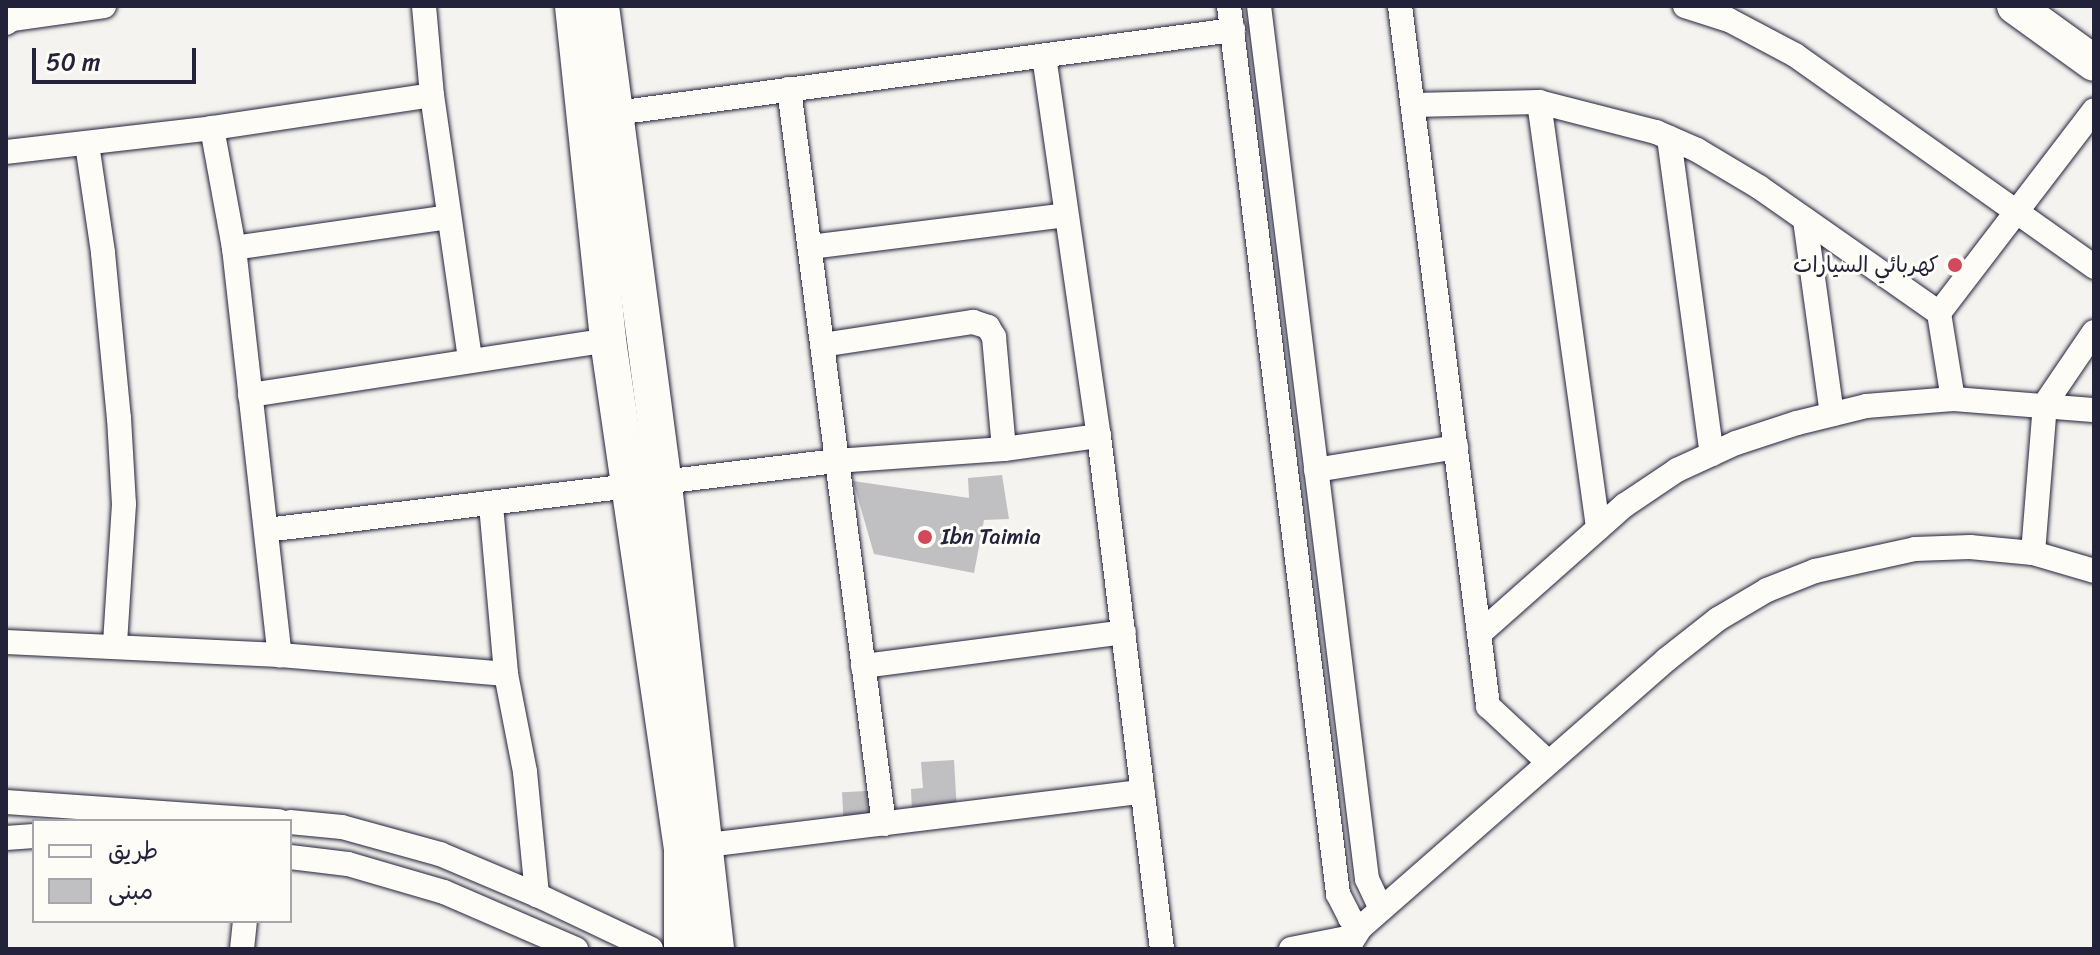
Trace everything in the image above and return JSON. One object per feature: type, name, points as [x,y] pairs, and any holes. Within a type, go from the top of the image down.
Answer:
[{"type":"main road","points":[[573,6],[599,115],[693,847],[716,949]]},
{"type":"main road","points":[[601,6],[599,115],[608,340],[648,487]]},
{"type":"main road","points":[[2015,6],[2094,63]]},
{"type":"main road","points":[[682,949],[693,847]]},
{"type":"street","points":[[6,23],[12,19],[104,6]]},
{"type":"street","points":[[424,6],[432,95],[470,359]]},
{"type":"street","points":[[1229,6],[1338,894],[1350,918],[1353,938]]},
{"type":"street","points":[[1259,6],[1367,879],[1381,909]]},
{"type":"street","points":[[1400,6],[1488,706],[1548,762]]},
{"type":"street","points":[[1685,6],[1729,20],[1795,55],[2094,267]]},
{"type":"street","points":[[599,115],[1233,30]]},
{"type":"street","points":[[1044,56],[1099,436],[1162,949]]},
{"type":"street","points":[[789,89],[884,824]]},
{"type":"street","points":[[6,152],[212,128],[432,95]]},
{"type":"street","points":[[1413,105],[1539,102],[1669,138],[1759,187],[1939,313],[1953,399]]},
{"type":"street","points":[[1539,102],[1598,528]]},
{"type":"street","points":[[1939,313],[2094,110]]},
{"type":"street","points":[[212,128],[234,248],[280,655]]},
{"type":"street","points":[[1669,138],[1712,454]]},
{"type":"street","points":[[87,144],[116,368],[122,475],[115,645]]},
{"type":"street","points":[[810,247],[1066,215]]},
{"type":"street","points":[[234,248],[449,217]]},
{"type":"street","points":[[1805,220],[1832,414]]},
{"type":"street","points":[[822,345],[973,322],[988,327],[994,337],[1004,449]]},
{"type":"street","points":[[2033,553],[2045,404],[2094,332]]},
{"type":"street","points":[[250,395],[608,340]]},
{"type":"street","points":[[1479,634],[1598,528],[1677,470],[1761,435],[1866,406],[1953,399],[2094,410]]},
{"type":"street","points":[[1280,426],[1310,423]]},
{"type":"street","points":[[266,530],[648,487],[836,461],[1004,449],[1099,436]]},
{"type":"street","points":[[1316,470],[1456,447]]},
{"type":"street","points":[[491,505],[506,674],[525,772],[537,895]]},
{"type":"street","points":[[1291,949],[1353,938],[1381,909],[1548,762],[1718,619],[1767,590],[1815,571],[1915,549],[1970,547],[2033,553],[2094,571]]},
{"type":"street","points":[[863,666],[1124,632]]},
{"type":"street","points":[[6,642],[280,655],[506,674]]},
{"type":"street","points":[[693,847],[1143,792]]},
{"type":"street","points":[[6,802],[250,819]]},
{"type":"street","points":[[292,822],[342,827],[408,844],[537,895],[651,949]]},
{"type":"street","points":[[6,838],[32,836]]},
{"type":"street","points":[[292,857],[348,864],[444,892],[576,949]]},
{"type":"street","points":[[242,949],[245,923]]},
{"type":"building","name":"Ibn Taimia","points":[[1002,475],[1009,519],[984,520],[974,573],[874,554],[853,481],[969,498],[968,478]]},
{"type":"building","points":[[954,760],[957,812],[912,814],[911,789],[923,788],[921,762]]},
{"type":"building","points":[[885,790],[887,834],[844,836],[842,792]]},
{"type":"place","name":"كهربائي السيارات","points":[[1955,265]]},
{"type":"place","name":"Ibn Taimia","points":[[925,537]]}]
